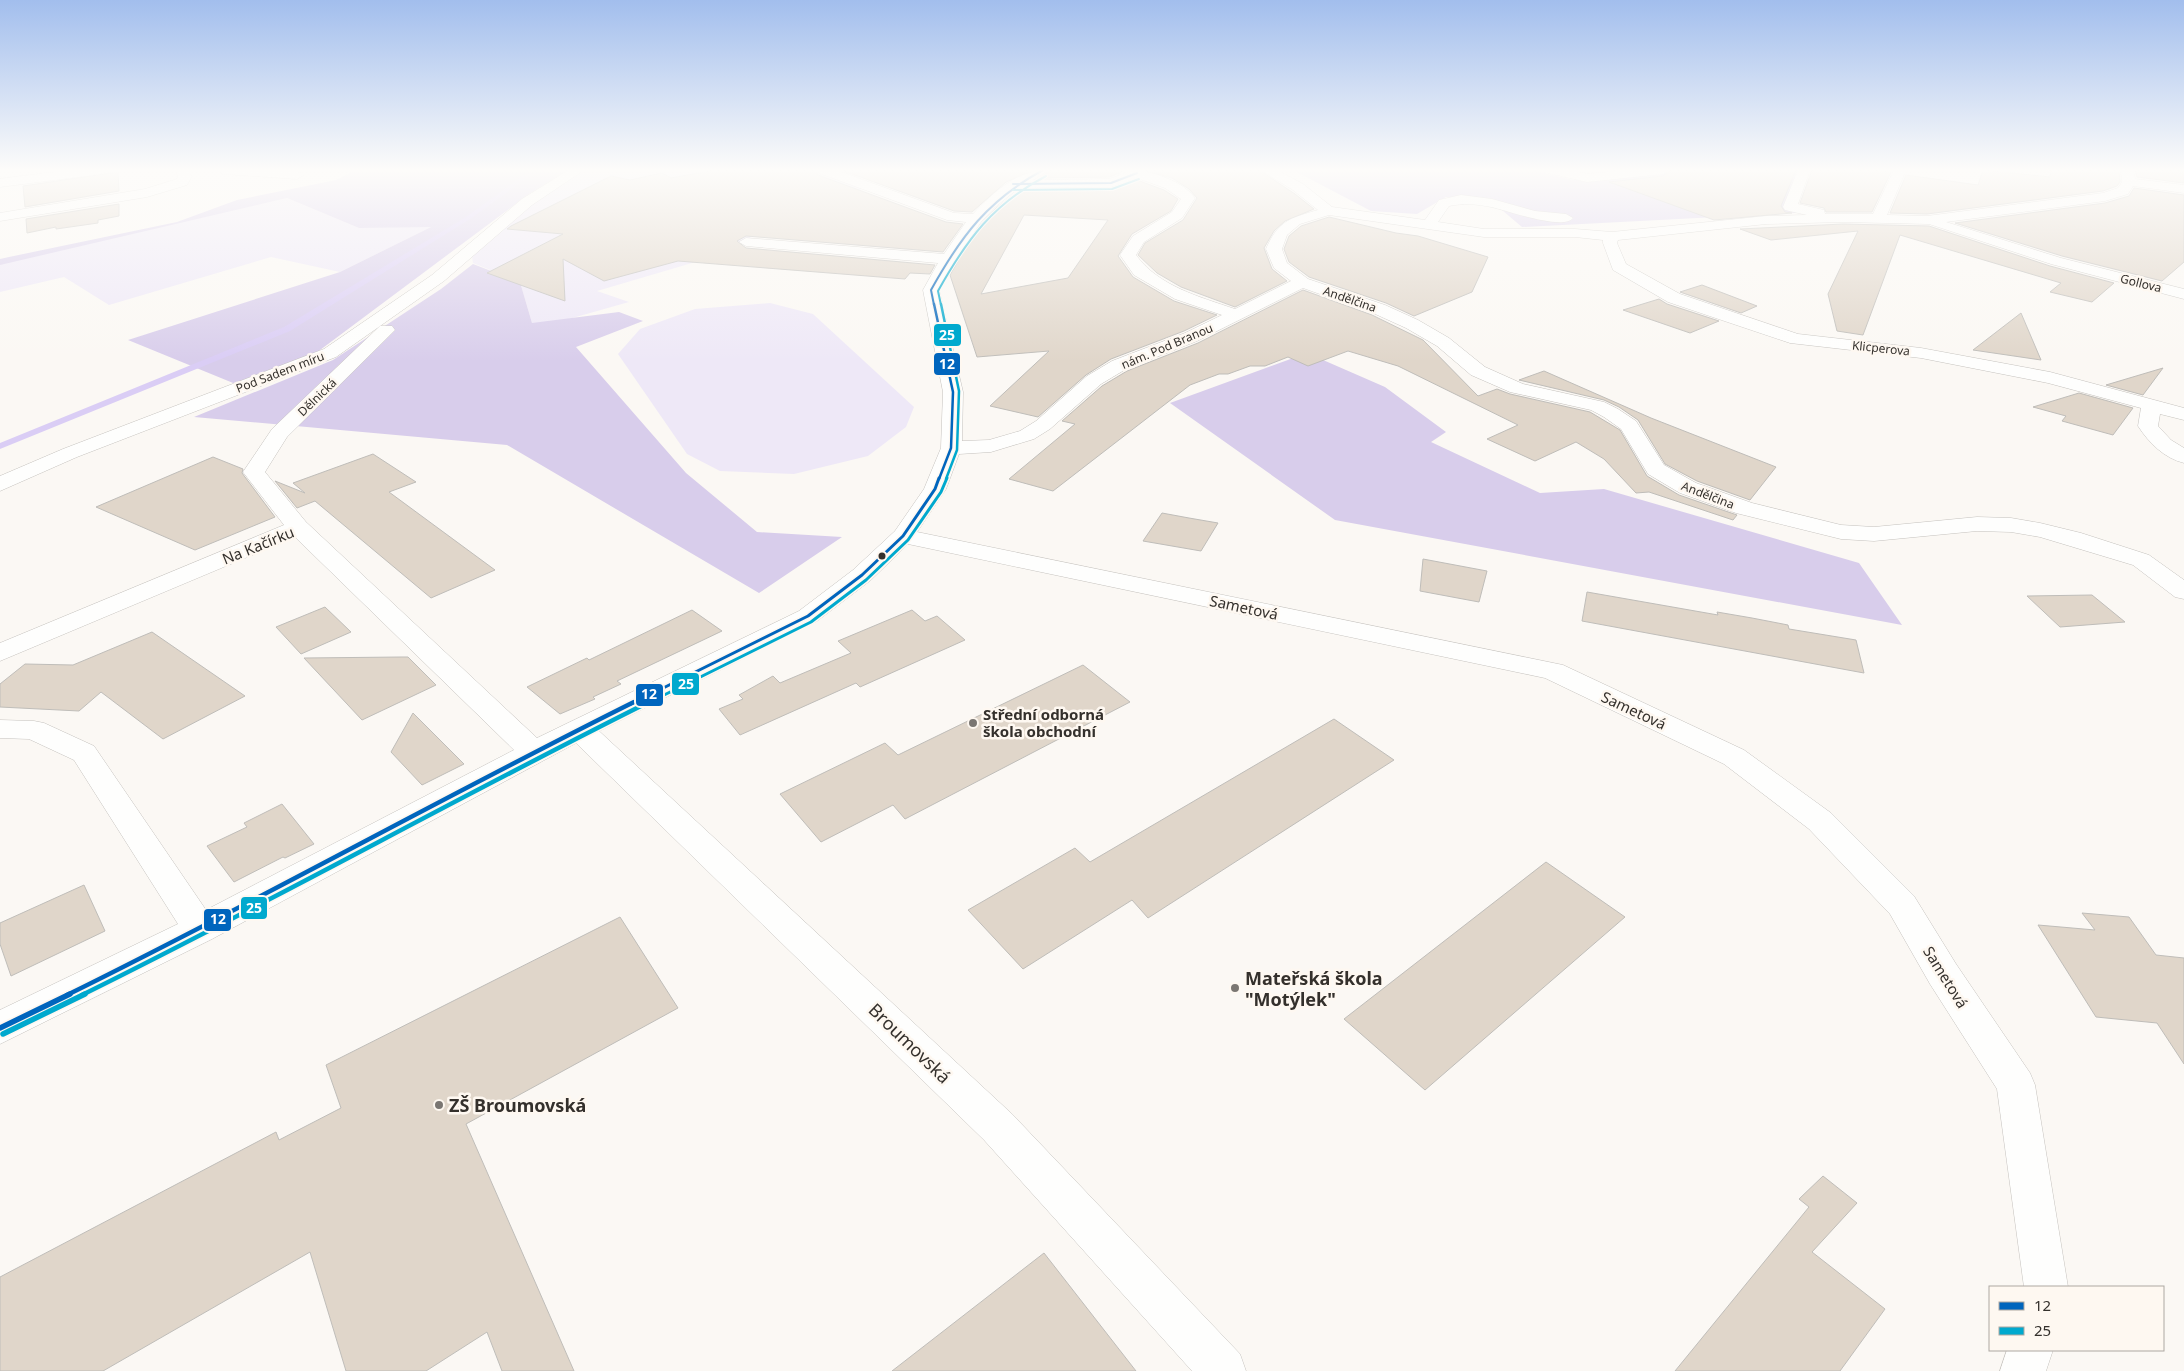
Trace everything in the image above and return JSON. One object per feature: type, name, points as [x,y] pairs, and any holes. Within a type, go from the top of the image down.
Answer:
[{"type":"street","name":"Pod Sadem míru","points":[[2,480],[330,353],[438,278],[490,234]]},
{"type":"street","points":[[0,1028],[200,929],[534,752],[581,731],[808,616],[862,575],[903,536],[935,489],[951,448],[954,392],[931,290],[948,259],[966,234]]},
{"type":"street","points":[[1146,234],[1138,239],[1128,255],[1140,272],[1181,296],[1238,315]]},
{"type":"street","name":"Andělčina","points":[[1280,234],[1274,249],[1280,265],[1302,282],[1379,308],[1412,324],[1443,342],[1478,371],[1517,388],[1597,406],[1611,413],[1629,425],[1656,469],[1668,478],[1688,488],[1744,508],[1815,527],[1849,532],[1874,534],[1977,524],[2040,530],[2073,538],[2141,560],[2184,592]]},
{"type":"street","points":[[1587,234],[1612,236],[1631,234]]},
{"type":"street","name":"Gollova","points":[[1971,234],[2056,261],[2184,294]]},
{"type":"street","name":"Klicperova","points":[[1612,236],[1610,244],[1619,267],[1674,298],[1796,339],[1921,353],[2050,378],[2184,414]]},
{"type":"street","points":[[746,242],[948,259]]},
{"type":"street","name":"Dělnická","points":[[298,527],[254,472],[279,433],[438,278]]},
{"type":"street","name":"nám. Pod Branou","points":[[951,448],[991,446],[1028,435],[1043,425],[1094,380],[1119,365],[1191,337],[1302,282]]},
{"type":"street","points":[[2151,405],[2148,426],[2163,444],[2184,457]]},
{"type":"street","name":"Na Kačírku","points":[[0,653],[298,527],[534,752]]},
{"type":"street","name":"Sametová","points":[[903,536],[1553,671],[1734,758],[1820,820],[1902,905],[1943,974],[2016,1085],[2046,1286]]},
{"type":"street","points":[[0,729],[34,730],[84,753],[200,929]]},
{"type":"street","name":"Broumovská","points":[[581,731],[998,1127],[1223,1371]]},
{"type":"street","points":[[2023,1371],[2030,1351]]},
{"type":"shaded area","points":[[120,234],[133,234],[0,265],[0,259]]},
{"type":"shaded area","points":[[128,234],[417,234],[340,272],[271,257],[109,305],[64,277],[0,292],[0,263]]},
{"type":"shaded area","points":[[417,234],[475,234],[316,353],[238,385],[128,340],[340,272]]},
{"type":"shaded area","points":[[496,234],[759,234],[692,263],[597,291],[629,302],[537,328],[532,323],[520,282],[473,263],[472,256]]},
{"type":"shaded area","points":[[473,264],[520,282],[532,323],[619,312],[643,321],[576,347],[686,473],[757,532],[842,537],[759,593],[507,445],[194,417],[333,360],[441,289]]},
{"type":"shaded area","points":[[770,303],[813,314],[914,407],[906,427],[868,456],[794,474],[720,471],[687,454],[618,354],[640,329],[695,309]]},
{"type":"shaded area","points":[[1307,353],[1385,387],[1446,432],[1431,442],[1540,493],[1604,489],[1859,563],[1902,625],[1335,520],[1170,403]]},
{"type":"building","points":[[563,234],[956,234],[943,252],[746,236],[737,241],[746,248],[935,265],[930,274],[910,273],[905,279],[678,261],[604,281],[563,259],[565,301],[487,273]]},
{"type":"building","points":[[975,234],[1014,234],[981,294],[1068,278],[1098,234],[1132,234],[1118,256],[1133,277],[1174,301],[1217,315],[1184,331],[1111,359],[1086,375],[1038,417],[990,406],[1049,351],[977,357],[950,275]]},
{"type":"building","points":[[1160,234],[1272,234],[1264,248],[1272,269],[1287,281],[1235,307],[1181,287],[1157,273],[1138,255],[1145,243]]},
{"type":"building","points":[[1291,234],[1403,234],[1418,236],[1488,257],[1472,292],[1414,316],[1386,303],[1309,277],[1289,262],[1284,249]]},
{"type":"building","points":[[1754,234],[1829,234],[1771,240]]},
{"type":"building","points":[[1857,234],[1953,234],[2050,266],[2114,283],[2092,302],[2050,292],[2061,283],[1900,235],[1863,335],[1837,331],[1828,294]]},
{"type":"building","points":[[1991,234],[2184,234],[2184,262],[2162,281],[2062,256]]},
{"type":"building","points":[[1702,285],[1757,306],[1741,313],[1680,292]]},
{"type":"building","points":[[1303,290],[1372,315],[1423,340],[1478,396],[1497,389],[1510,394],[1590,412],[1620,430],[1647,476],[1679,495],[1737,515],[1733,520],[1649,492],[1636,493],[1604,459],[1576,442],[1535,461],[1487,439],[1518,425],[1398,366],[1348,351],[1308,366],[1288,357],[1265,366],[1250,366],[1228,374],[1219,374],[1190,385],[1053,491],[1009,479],[1075,424],[1062,421],[1102,386],[1127,371],[1198,343]]},
{"type":"building","points":[[1659,299],[1667,304],[1719,321],[1690,333],[1623,310]]},
{"type":"building","points":[[2021,313],[2041,360],[1973,350]]},
{"type":"building","points":[[2163,368],[2143,395],[2106,385]]},
{"type":"building","points":[[1544,371],[1651,418],[1776,467],[1750,500],[1697,481],[1665,464],[1638,420],[1619,407],[1604,400],[1519,380]]},
{"type":"building","points":[[2079,393],[2133,408],[2113,435],[2062,421],[2066,416],[2033,407]]},
{"type":"building","points":[[373,454],[416,482],[389,492],[495,570],[431,598],[315,501],[297,508],[275,481],[305,493],[293,483]]},
{"type":"building","points":[[213,457],[243,469],[242,473],[275,517],[195,550],[96,507]]},
{"type":"building","points":[[1162,513],[1218,523],[1201,551],[1143,541]]},
{"type":"building","points":[[1423,559],[1487,571],[1479,602],[1420,591]]},
{"type":"building","points":[[1587,592],[1718,615],[1717,612],[1752,618],[1788,625],[1789,629],[1856,640],[1864,673],[1582,621]]},
{"type":"building","points":[[2092,595],[2125,622],[2060,627],[2027,596]]},
{"type":"building","points":[[325,607],[351,632],[301,654],[276,627]]},
{"type":"building","points":[[692,610],[722,631],[617,681],[621,684],[593,697],[595,699],[560,714],[527,687],[587,658],[589,660]]},
{"type":"building","points":[[912,610],[925,621],[937,616],[965,640],[860,687],[856,683],[740,735],[719,709],[743,699],[739,695],[773,676],[780,683],[851,653],[838,641]]},
{"type":"building","points":[[152,632],[245,696],[163,739],[101,692],[79,711],[0,707],[0,684],[25,664],[73,665]]},
{"type":"building","points":[[408,657],[436,685],[362,720],[304,658]]},
{"type":"building","points":[[1083,665],[1130,702],[905,819],[893,805],[821,842],[780,794],[885,743],[898,755]]},
{"type":"building","points":[[413,713],[464,764],[422,785],[391,752]]},
{"type":"building","points":[[1334,719],[1394,760],[1148,918],[1132,900],[1023,969],[968,910],[1075,848],[1090,862]]},
{"type":"building","points":[[282,804],[314,844],[285,858],[283,857],[234,882],[207,846],[247,827],[244,823]]},
{"type":"building","points":[[1546,862],[1625,917],[1425,1090],[1344,1019]]},
{"type":"building","points":[[84,885],[105,931],[11,976],[0,944],[0,923]]},
{"type":"building","points":[[2082,913],[2129,917],[2156,955],[2184,958],[2184,1064],[2157,1023],[2096,1017],[2038,925],[2095,930]]},
{"type":"building","points":[[620,917],[678,1008],[466,1124],[574,1371],[502,1371],[487,1332],[426,1371],[346,1371],[310,1252],[103,1371],[0,1371],[0,1277],[276,1132],[279,1140],[341,1108],[326,1065]]},
{"type":"building","points":[[1823,1176],[1857,1203],[1812,1252],[1885,1309],[1840,1371],[1675,1371],[1809,1207],[1799,1199]]},
{"type":"building","points":[[1044,1253],[1136,1371],[892,1371]]},
{"type":"waterway","points":[[0,446],[287,329],[442,234]]},
{"type":"transit line","name":"12","points":[[0,1028],[200,929],[534,752],[808,616],[862,575],[903,536],[935,489],[951,448],[953,392],[931,290],[965,234]]},
{"type":"transit line","name":"25","points":[[3,1034],[203,935],[537,758],[811,622],[866,580],[908,540],[941,492],[957,450],[959,391],[938,291],[948,272],[974,234]]},
{"type":"place","name":"Střední odborná škola obchodní","points":[[973,723]]},
{"type":"place","name":"Mateřská škola \"Motýlek\"","points":[[1235,988]]},
{"type":"place","name":"ZŠ Broumovská","points":[[439,1105]]}]
